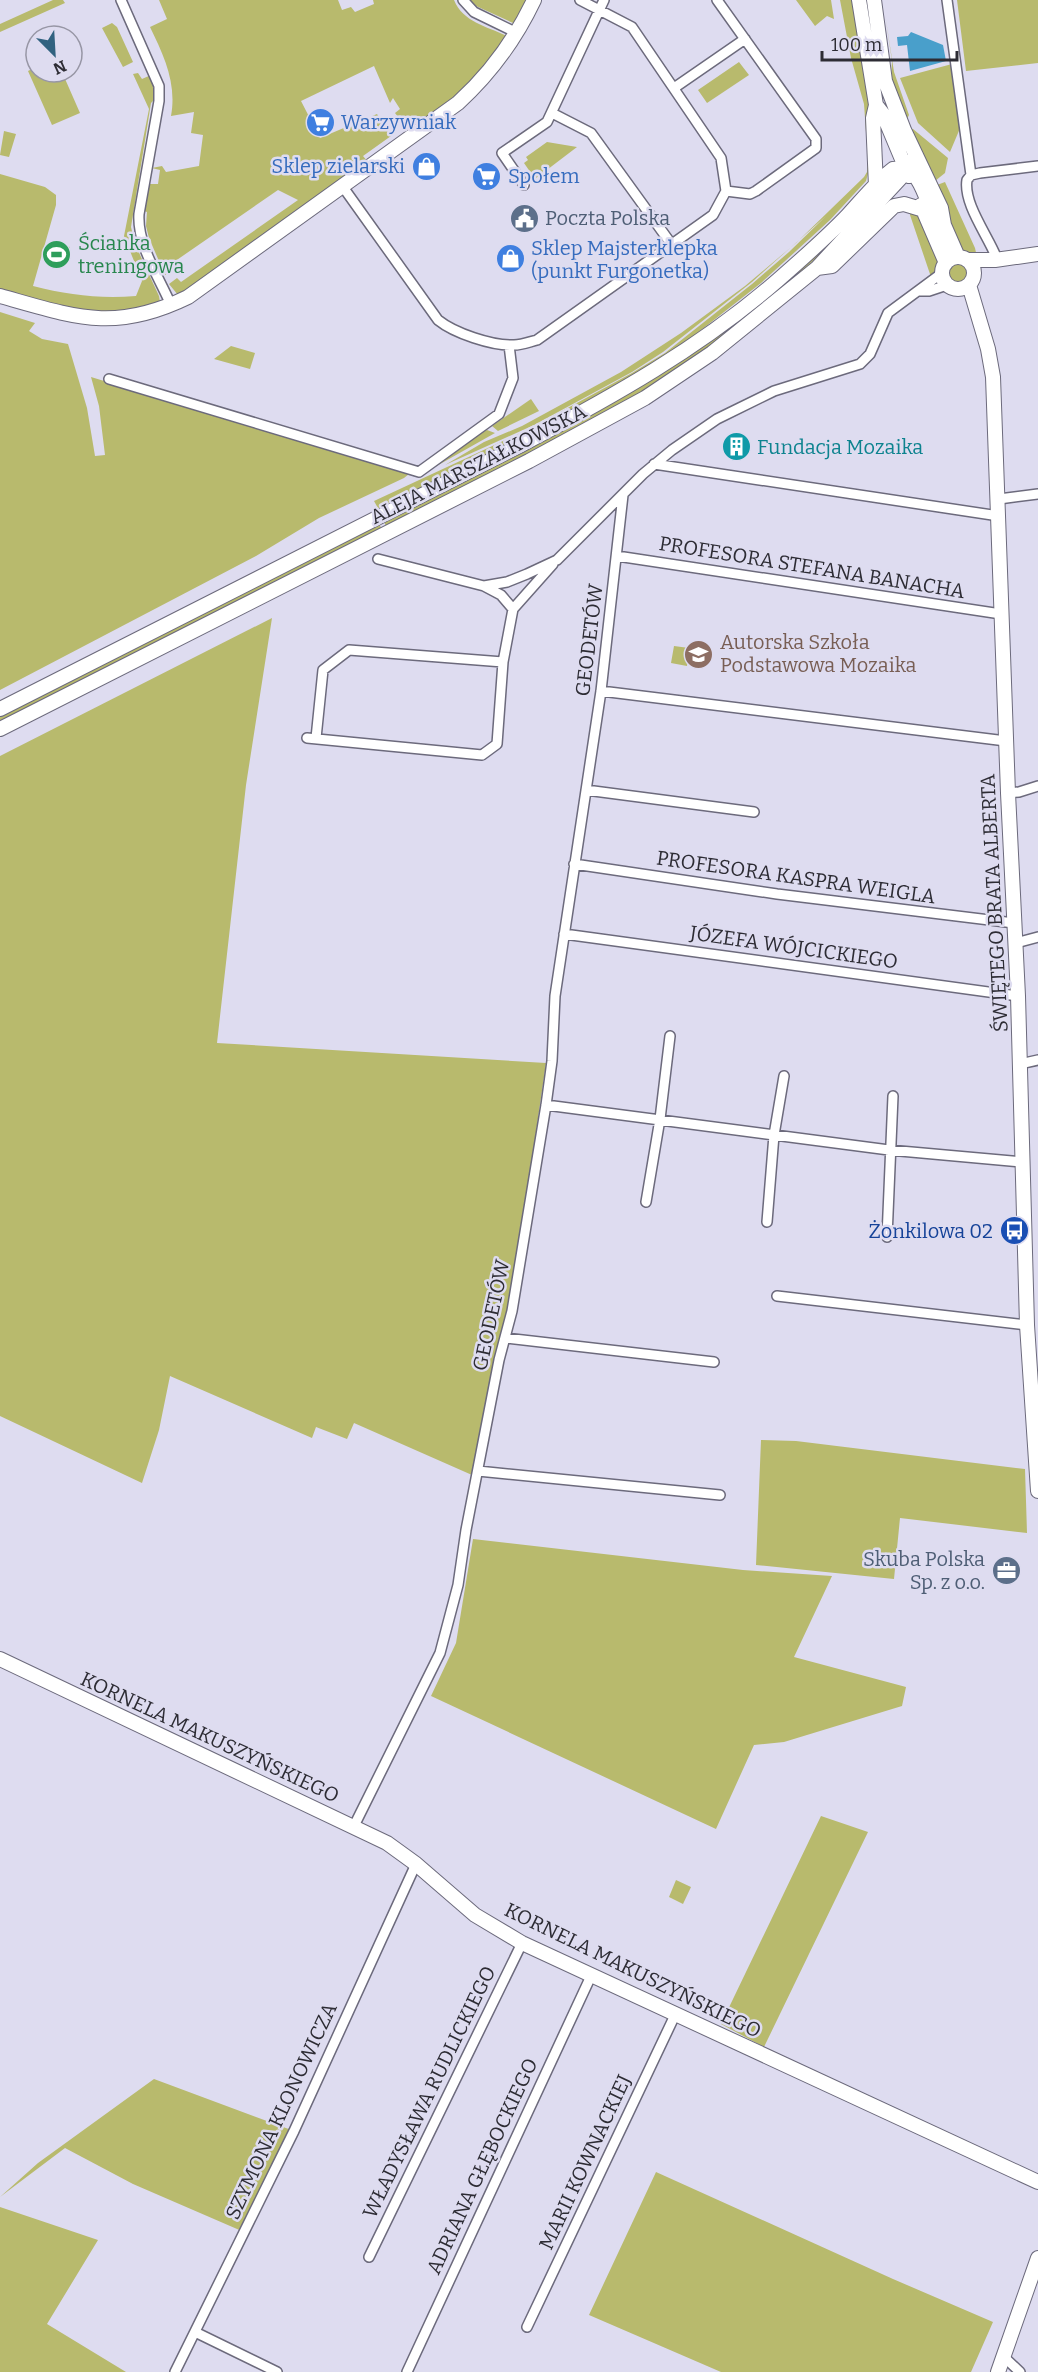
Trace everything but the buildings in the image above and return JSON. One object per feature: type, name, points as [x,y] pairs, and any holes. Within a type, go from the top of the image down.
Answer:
[{"type":"street","points":[[121,0],[159,86],[159,101],[139,214],[139,228],[171,306]]},
{"type":"street","points":[[463,0],[474,12],[517,33]]},
{"type":"street","points":[[0,296],[69,315],[93,319],[131,318],[171,306],[196,292],[458,103],[494,66],[517,33],[534,0]]},
{"type":"street","points":[[343,187],[438,320],[463,335],[509,345],[537,340],[713,215],[726,191],[721,158],[632,27],[580,0]]},
{"type":"street","points":[[524,185],[502,153],[547,122],[604,0]]},
{"type":"street","points":[[717,0],[816,139],[817,145],[813,151],[756,191],[750,194],[726,191]]},
{"type":"street","points":[[859,0],[876,105],[873,118],[876,186]]},
{"type":"street","points":[[874,0],[885,81],[941,208],[952,271]]},
{"type":"street","points":[[947,0],[971,175]]},
{"type":"street","points":[[674,88],[745,39]]},
{"type":"street","points":[[876,105],[883,114],[952,271],[972,280],[995,260]]},
{"type":"street","points":[[552,113],[591,133],[672,245]]},
{"type":"street","name":"ALEJA MARSZAŁKOWSKA","points":[[0,729],[612,417],[694,367],[816,268],[907,171],[916,155]]},
{"type":"street","points":[[995,260],[966,190],[967,180],[971,175],[1038,166]]},
{"type":"street","name":"ALEJA MARSZAŁKOWSKA","points":[[0,709],[603,402],[659,369],[719,327],[777,281],[828,235],[892,169],[907,171]]},
{"type":"street","points":[[907,171],[919,179],[932,212],[944,225]]},
{"type":"street","points":[[816,268],[832,266],[894,206],[904,204],[924,210]]},
{"type":"street","points":[[503,663],[349,650],[323,670],[311,738],[482,755],[497,744],[503,663],[513,609],[557,560],[654,464],[734,409],[774,391],[860,364],[870,354],[888,313],[907,297],[952,271],[995,260],[1038,254]]},
{"type":"street","name":"ŚWIĘTEGO BRATA ALBERTA","points":[[976,316],[972,280],[974,268],[952,271],[976,316],[988,349],[993,377],[1018,996],[1027,1324],[1038,1491]]},
{"type":"street","points":[[110,379],[419,472],[500,414],[513,378],[509,345]]},
{"type":"street","points":[[654,464],[999,516]]},
{"type":"street","points":[[999,499],[1038,494]]},
{"type":"street","name":"GEODETÓW","points":[[354,1826],[440,1653],[458,1585],[466,1530],[499,1360],[519,1275],[546,1106],[552,1061],[555,996],[601,691],[623,495]]},
{"type":"street","name":"PROFESORA STEFANA BANACHA","points":[[617,556],[1001,614]]},
{"type":"street","points":[[378,559],[484,586],[501,595],[513,609]]},
{"type":"street","points":[[484,586],[517,578],[557,560]]},
{"type":"street","points":[[601,691],[1006,741]]},
{"type":"street","points":[[1008,793],[1038,786]]},
{"type":"street","points":[[586,790],[754,812]]},
{"type":"street","name":"PROFESORA KASPRA WEIGLA","points":[[574,864],[777,894],[1014,923]]},
{"type":"street","name":"JÓZEFA WÓJCICKIEGO","points":[[564,934],[1018,996]]},
{"type":"street","points":[[1016,943],[1038,937]]},
{"type":"street","points":[[646,1202],[660,1119],[670,1036]]},
{"type":"street","points":[[1020,1064],[1038,1060]]},
{"type":"street","points":[[766,1222],[774,1135],[784,1076]]},
{"type":"street","points":[[887,1237],[893,1096]]},
{"type":"street","points":[[546,1106],[889,1150],[1022,1162]]},
{"type":"street","points":[[777,1296],[1027,1324]]},
{"type":"street","points":[[506,1338],[714,1362]]},
{"type":"street","points":[[478,1472],[720,1495]]},
{"type":"street","name":"KORNELA MAKUSZYŃSKIEGO","points":[[0,1659],[387,1843],[416,1864],[475,1915],[522,1943],[1038,2182]]},
{"type":"street","name":"SZYMONA KLONOWICZA","points":[[175,2372],[294,2130],[416,1864]]},
{"type":"street","name":"WŁADYSŁAWA RUDLICKIEGO","points":[[369,2258],[522,1943]]},
{"type":"street","name":"ADRIANA GŁĘBOCKIEGO","points":[[406,2372],[591,1976]]},
{"type":"street","name":"MARII KOWNACKIEJ","points":[[527,2327],[676,2013]]},
{"type":"street","points":[[998,2372],[1038,2258]]},
{"type":"street","points":[[195,2332],[277,2372]]},
{"type":"street","points":[[1004,2356],[1020,2372]]},
{"type":"green space","points":[[53,0],[63,0],[65,3],[0,32],[0,24]]},
{"type":"green space","points":[[159,0],[338,0],[342,10],[351,7],[355,12],[374,4],[373,0],[454,0],[463,14],[507,36],[465,89],[410,132],[395,113],[400,109],[393,98],[390,103],[374,66],[301,101],[320,138],[377,114],[391,136],[363,156],[368,162],[208,278],[178,295],[169,284],[177,278],[181,282],[298,200],[278,190],[171,264],[173,270],[165,275],[149,238],[146,226],[147,212],[144,211],[149,184],[158,184],[160,170],[152,168],[162,166],[166,172],[199,166],[203,135],[191,133],[194,112],[171,116],[171,81],[150,27],[167,19]]},
{"type":"green space","points":[[470,0],[527,0],[513,23],[476,6]]},
{"type":"green space","points":[[796,0],[831,0],[834,19],[827,16],[815,26]]},
{"type":"green space","points":[[840,0],[854,0],[867,89],[871,146],[867,146],[864,104],[851,58]]},
{"type":"green space","points":[[957,0],[1038,0],[1038,63],[966,71]]},
{"type":"green space","points":[[885,14],[894,72],[909,115],[906,121],[891,78],[892,61]]},
{"type":"green space","points":[[112,23],[117,27],[133,62],[123,67],[102,28]]},
{"type":"green space","points":[[739,62],[749,75],[707,103],[698,90]]},
{"type":"green space","points":[[952,64],[961,126],[950,152],[918,123],[900,78]]},
{"type":"green space","points":[[138,73],[142,79],[151,75],[155,99],[151,103],[131,227],[135,244],[160,302],[138,311],[93,314],[0,291],[0,174],[45,187],[56,195],[56,205],[33,286],[84,295],[136,296],[142,281],[124,236],[149,109],[133,74]]},
{"type":"green space","points":[[34,84],[67,84],[80,113],[52,125]]},
{"type":"green space","points":[[913,129],[948,158],[945,173],[935,181],[910,130]]},
{"type":"green space","points":[[4,131],[16,134],[9,157],[0,155]]},
{"type":"green space","points":[[547,142],[577,147],[535,179],[524,163],[528,160],[526,157]]},
{"type":"green space","points":[[868,159],[872,159],[866,181],[830,220],[761,283],[677,349],[558,420],[379,510],[374,501],[529,429],[665,353],[752,284],[826,216],[799,240],[864,177],[867,172]]},
{"type":"green space","points":[[889,178],[891,181],[824,251],[765,304],[741,324],[634,399],[387,528],[383,520],[682,360]]},
{"type":"green space","points":[[945,182],[977,257],[959,251],[937,185]]},
{"type":"green space","points":[[910,210],[918,214],[939,264],[931,277],[910,215]]},
{"type":"green space","name":"Ścianka treningowa","points":[[50,241],[70,247],[64,267],[44,261]]},
{"type":"green space","points":[[791,247],[752,282],[663,352],[632,372],[534,425],[445,465],[484,442],[522,426],[621,372],[681,333],[745,286]]},
{"type":"green space","points":[[954,264],[962,264],[967,269],[965,280],[954,282],[949,277],[949,269]]},
{"type":"green space","points":[[0,312],[35,323],[29,331],[42,339],[68,344],[87,408],[95,456],[105,455],[99,406],[91,377],[409,474],[319,518],[256,556],[0,690]]},
{"type":"green space","points":[[231,346],[255,353],[250,369],[214,359]]},
{"type":"green space","points":[[531,399],[539,411],[498,431],[492,426]]},
{"type":"green space","points":[[487,430],[495,433],[433,468],[483,432]]},
{"type":"green space","points":[[379,523],[382,530],[0,723],[0,715]]},
{"type":"green space","points":[[272,618],[246,785],[217,1043],[546,1063],[516,1270],[472,1475],[354,1423],[347,1439],[316,1427],[312,1438],[170,1376],[159,1430],[142,1483],[0,1416],[0,756]]},
{"type":"green space","points":[[674,646],[689,648],[687,666],[671,663]]},
{"type":"green space","points":[[761,1440],[796,1441],[1025,1469],[1027,1533],[900,1518],[894,1579],[756,1565]]},
{"type":"green space","points":[[473,1539],[743,1570],[832,1576],[794,1657],[906,1687],[902,1706],[784,1742],[754,1745],[716,1829],[431,1696],[456,1643]]},
{"type":"green space","points":[[821,1816],[868,1832],[764,2047],[721,2024]]},
{"type":"green space","points":[[676,1880],[691,1887],[683,1904],[669,1897]]},
{"type":"green space","points":[[154,2079],[294,2131],[244,2232],[133,2184],[65,2148],[0,2197],[38,2163]]},
{"type":"green space","points":[[656,2172],[993,2322],[971,2372],[721,2372],[589,2315]]},
{"type":"green space","points":[[0,2207],[98,2240],[47,2324],[126,2372],[0,2372]]},
{"type":"water","points":[[911,32],[943,45],[946,61],[910,71],[907,45],[898,46],[897,37],[908,36]]},
{"type":"place","name":"Warzywniak","points":[[320,122]]},
{"type":"place","name":"Sklep zielarski","points":[[426,166]]},
{"type":"place","name":"Społem","points":[[487,176]]},
{"type":"place","name":"Poczta Polska","points":[[524,218]]},
{"type":"place","name":"Ścianka treningowa","points":[[57,254]]},
{"type":"place","name":"Sklep Majsterklepka (punkt Furgonetka)","points":[[510,259]]},
{"type":"place","name":"Fundacja Mozaika","points":[[736,447]]},
{"type":"place","name":"Autorska Szkoła Podstawowa Mozaika","points":[[699,654]]},
{"type":"place","name":"Żonkilowa 02","points":[[1014,1231]]},
{"type":"place","name":"Skuba Polska Sp. z o.o.","points":[[1006,1571]]}]
